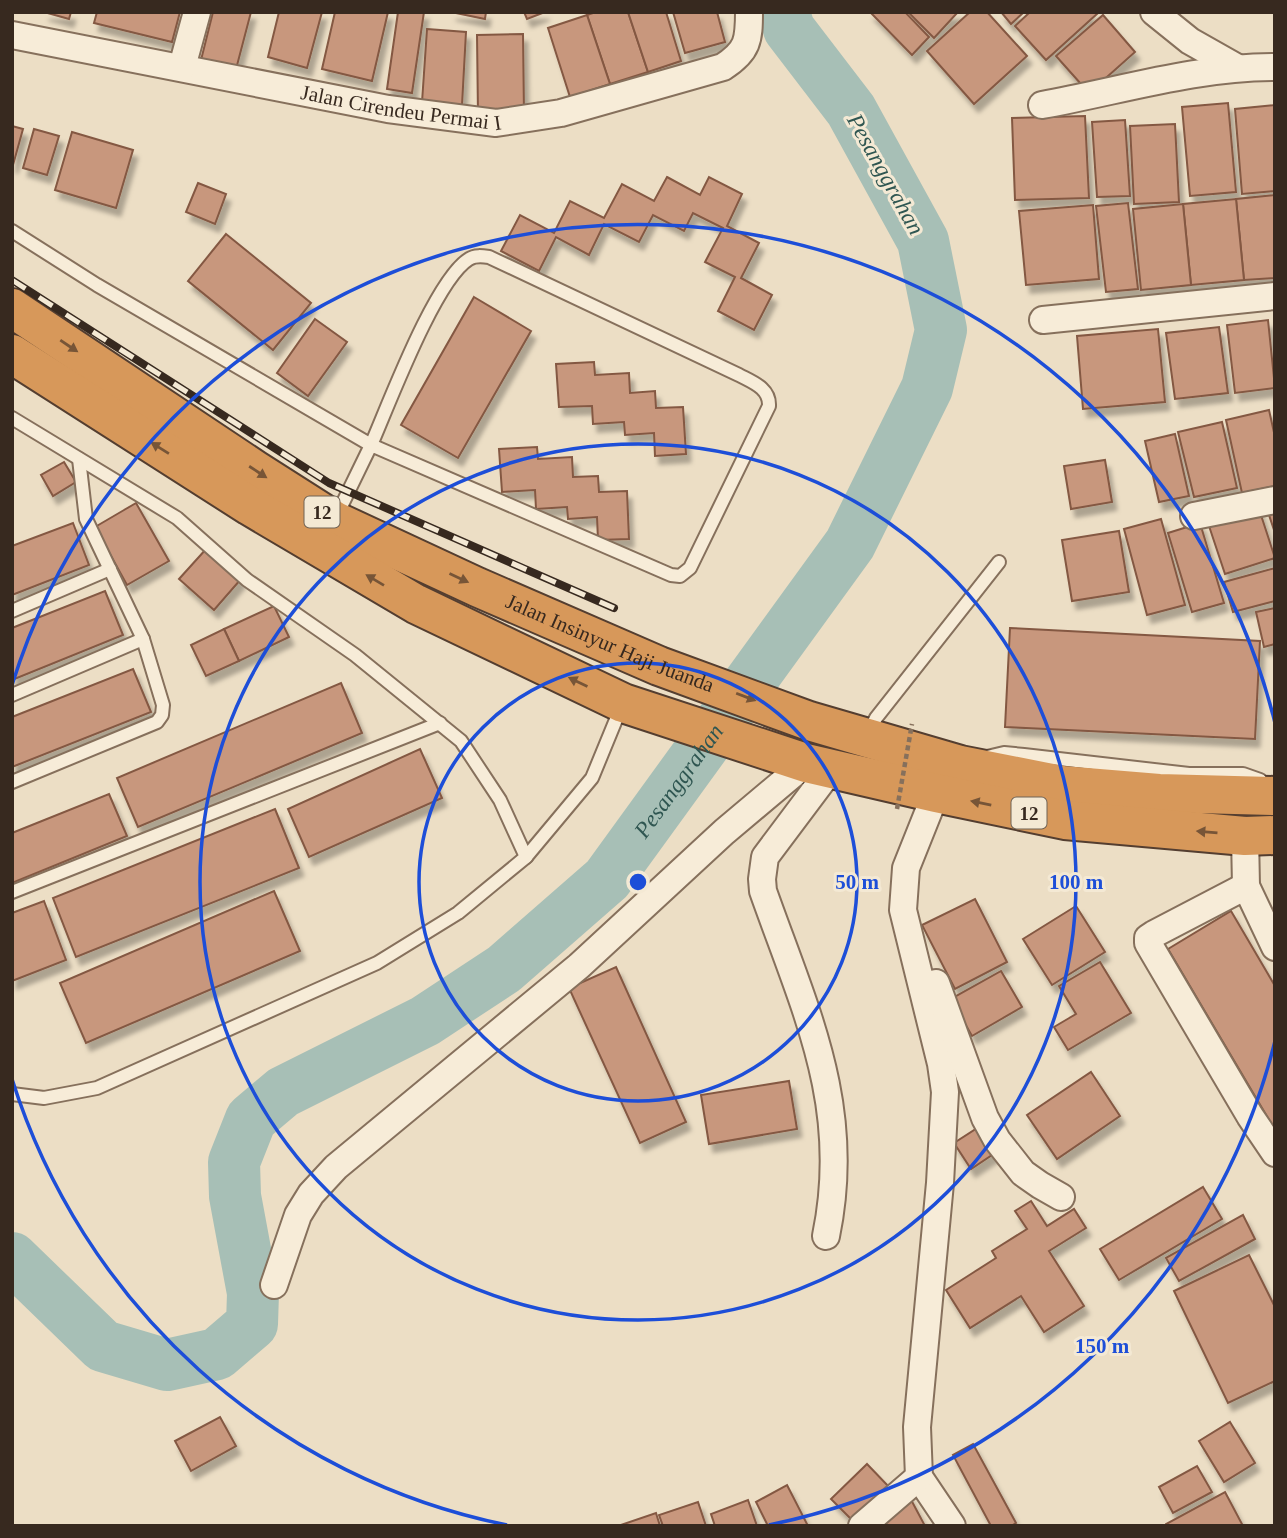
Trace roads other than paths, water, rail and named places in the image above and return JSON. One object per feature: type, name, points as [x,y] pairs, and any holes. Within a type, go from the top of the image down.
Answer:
[{"type":"highway","name":"Jalan Insinyur Haji Juanda","points":[[12,308],[335,521],[477,587],[659,666],[809,721],[865,738],[948,779],[1065,820],[1260,835]]},
{"type":"highway","name":"Jalan Insinyur Haji Juanda","points":[[12,354],[250,506],[416,604],[632,706],[809,763],[948,779],[1267,797]]},
{"type":"street","points":[[182,67],[197,12]]},
{"type":"street","name":"Jalan Cirendeu Permai I","points":[[12,35],[388,109],[496,122],[561,113],[723,67],[733,61],[749,39],[749,12]]},
{"type":"street","points":[[1154,12],[1189,41],[1236,68]]},
{"type":"street","points":[[1042,105],[1131,85],[1236,68],[1275,68]]},
{"type":"street","points":[[1043,320],[1275,296]]},
{"type":"street","points":[[1194,516],[1275,500]]},
{"type":"street","points":[[809,763],[765,858],[762,878],[763,891],[823,1062],[830,1096],[835,1131],[835,1169],[834,1200],[827,1236]]},
{"type":"street","points":[[274,1285],[298,1215],[311,1194],[336,1167],[579,966],[724,832],[809,763]]},
{"type":"street","points":[[948,779],[905,868],[903,910],[941,1064],[945,1092],[940,1183],[917,1427],[919,1477],[952,1526]]},
{"type":"street","points":[[1260,835],[1246,886],[1273,940]]},
{"type":"street","points":[[1246,886],[1154,934],[1148,938],[1148,943],[1250,1116],[1275,1153]]},
{"type":"street","points":[[903,893],[985,1118],[997,1140],[1023,1172],[1062,1197]]},
{"type":"street","points":[[862,1526],[919,1477]]},
{"type":"lane","points":[[12,231],[97,285],[371,445],[677,576],[690,568],[770,400],[763,389],[739,374],[489,257],[477,256],[458,268],[433,306],[371,445],[335,521]]},
{"type":"lane","points":[[12,418],[177,518],[247,580],[355,654],[440,723],[461,741],[500,800],[526,857]]},
{"type":"lane","points":[[12,782],[157,722],[162,715],[163,705],[143,639],[86,519],[79,459]]},
{"type":"lane","points":[[865,738],[876,718],[999,562]]},
{"type":"lane","points":[[12,611],[110,569]]},
{"type":"lane","points":[[12,695],[143,639]]},
{"type":"lane","points":[[12,1094],[44,1098],[97,1088],[377,963],[458,913],[526,857],[592,778],[632,706]]},
{"type":"lane","points":[[12,892],[440,723]]},
{"type":"waterway","name":"Pesanggrahan","points":[[12,1258],[103,1346],[167,1365],[217,1354],[252,1324],[253,1293],[235,1196],[234,1162],[251,1119],[283,1092],[425,1021],[504,969],[607,879],[850,544],[927,388],[941,330],[923,241],[851,110],[789,29],[784,12]]},
{"type":"railway","points":[[12,280],[329,483],[614,608]]}]
